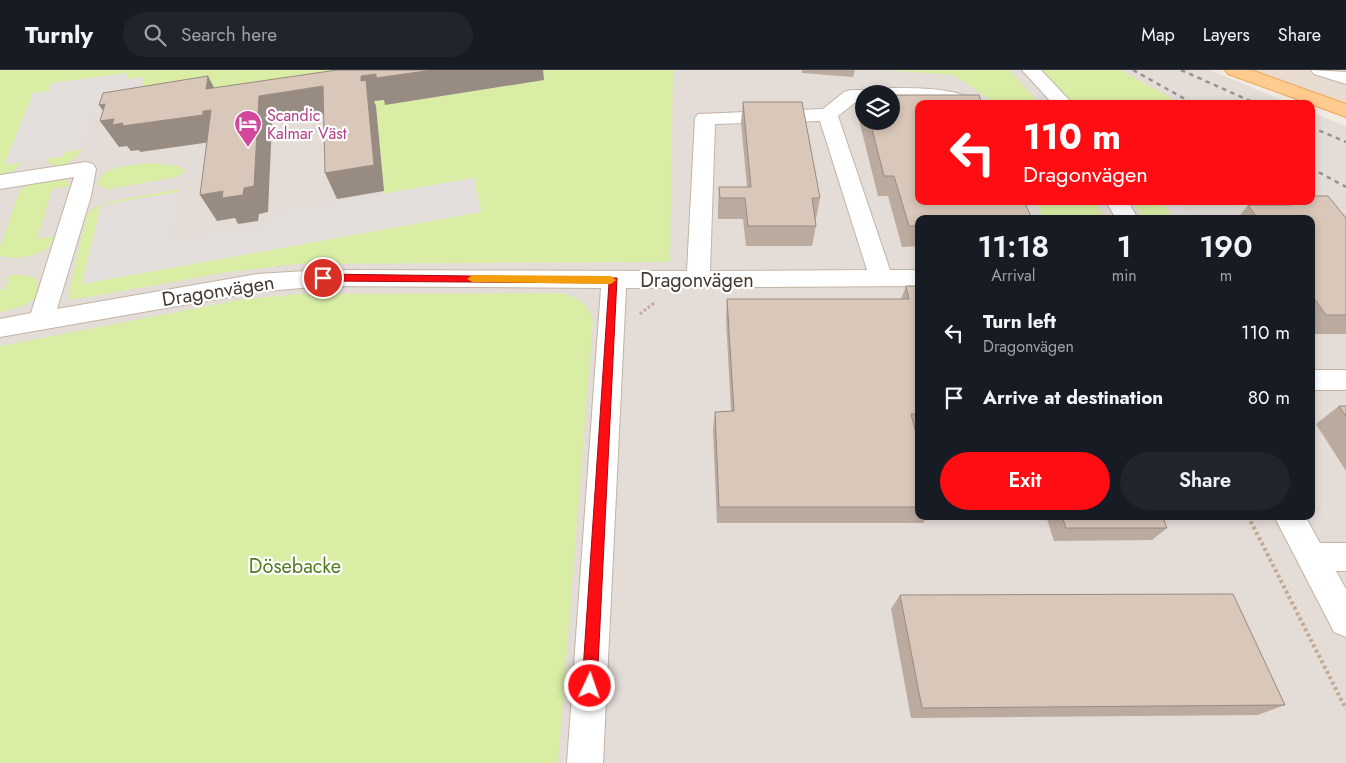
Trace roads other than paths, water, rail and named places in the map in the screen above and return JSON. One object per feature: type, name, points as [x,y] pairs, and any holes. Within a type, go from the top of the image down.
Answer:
[{"type":"main road","points":[[1234,70],[1346,110]]},
{"type":"street","points":[[1031,70],[1060,100]]},
{"type":"street","points":[[1320,70],[1346,78]]},
{"type":"street","points":[[900,93],[926,92],[948,96],[958,100]]},
{"type":"street","points":[[698,280],[705,118],[828,115],[851,96],[855,96]]},
{"type":"street","points":[[828,115],[881,278]]},
{"type":"street","points":[[0,182],[86,169],[80,196],[41,320]]},
{"type":"street","name":"Dragonvägen","points":[[0,328],[257,283],[323,278],[698,280],[915,278]]},
{"type":"street","points":[[585,763],[614,280]]},
{"type":"street","points":[[1315,380],[1346,380]]},
{"type":"street","points":[[1291,520],[1346,621]]},
{"type":"street","points":[[1311,557],[1346,557]]},
{"type":"railway","points":[[1133,70],[1187,100]]},
{"type":"railway","points":[[1181,70],[1248,100]]},
{"type":"railway","points":[[1315,129],[1346,142]]},
{"type":"railway","points":[[1315,170],[1346,187]]},
{"type":"place","name":"Scandic Kalmar Väst","points":[[248,148]]},
{"type":"park label","name":"Dösebacke","points":[[295,566]]}]
